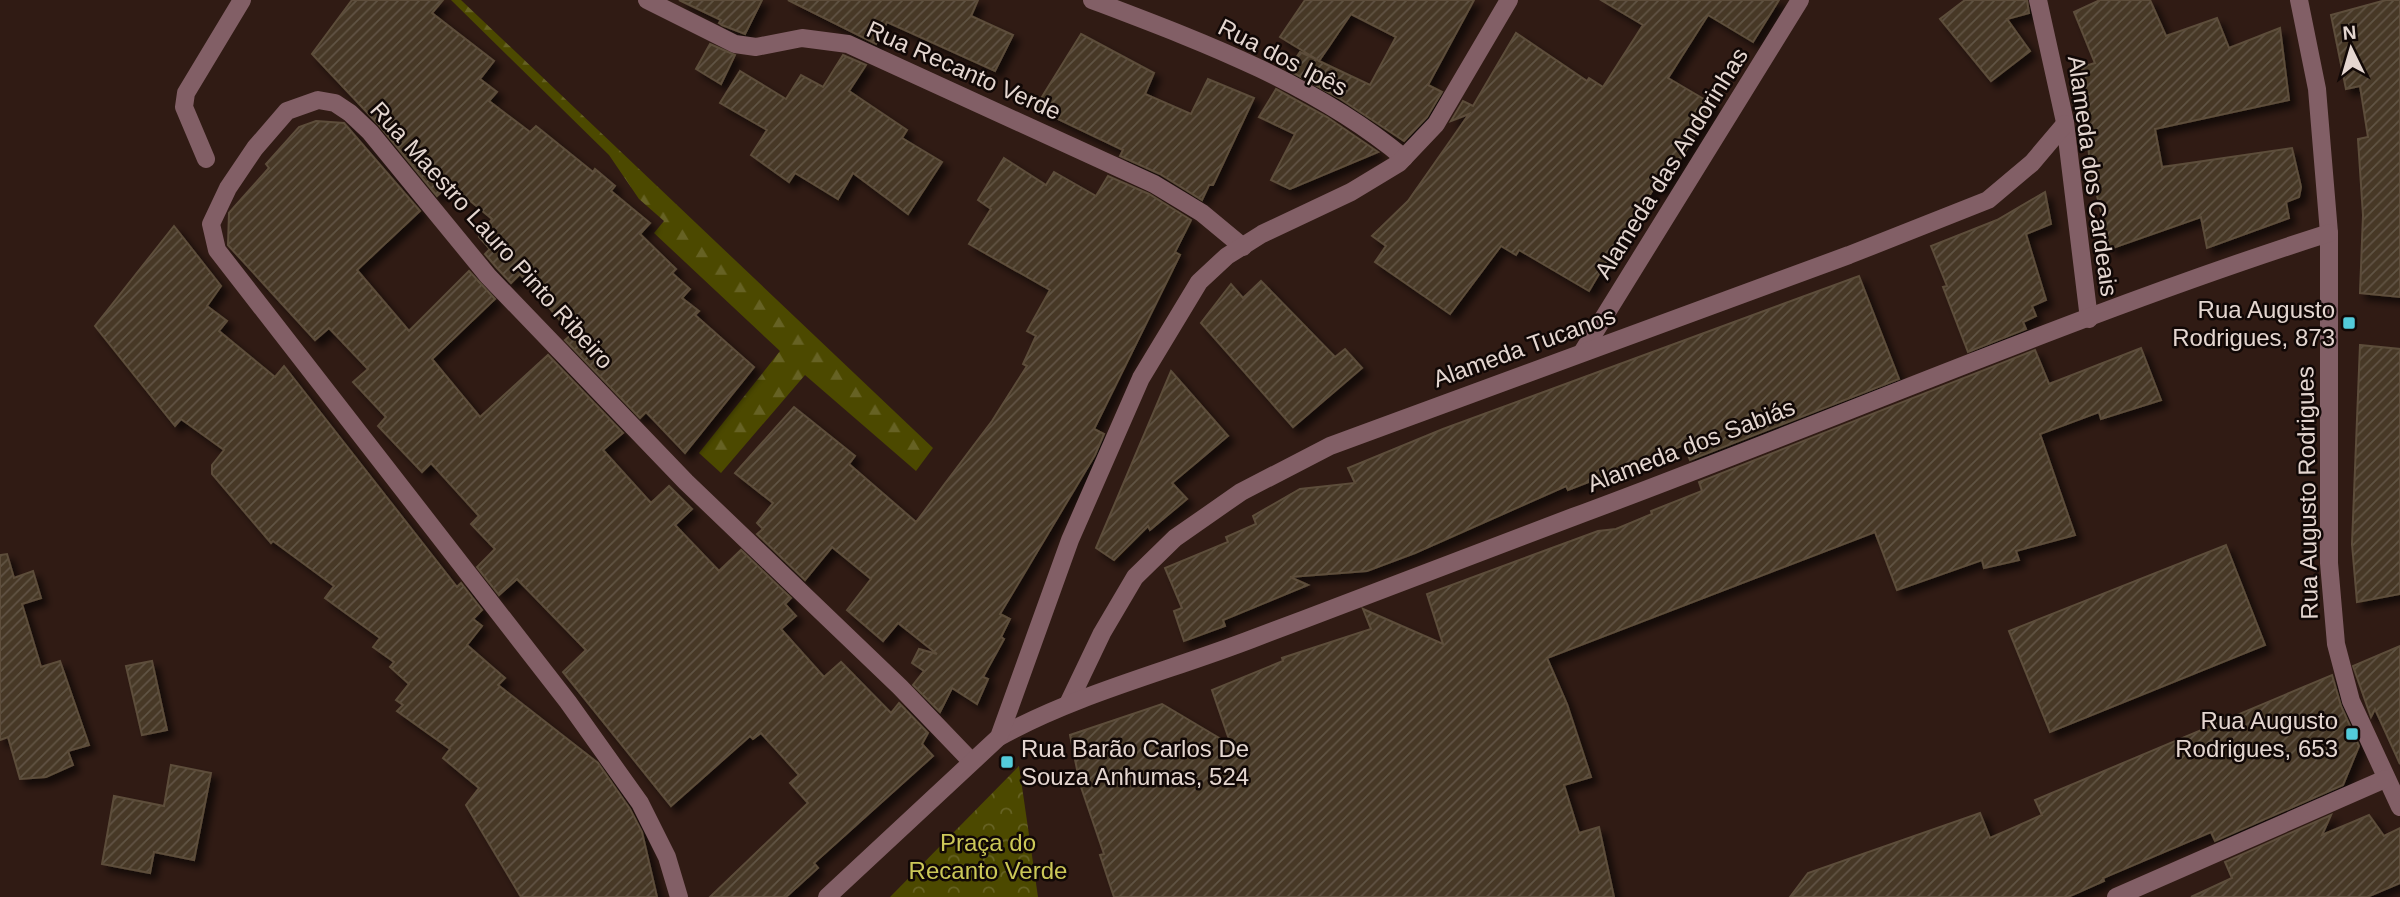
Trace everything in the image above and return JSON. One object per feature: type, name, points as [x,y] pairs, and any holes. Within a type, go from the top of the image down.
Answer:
[{"type":"street","points":[[206,159],[184,107],[186,93],[242,0]]},
{"type":"street","name":"Rua Recanto Verde","points":[[647,0],[735,44],[756,47],[802,38],[848,44],[1154,184],[1202,213],[1243,247]]},
{"type":"street","name":"Rua dos Ipês","points":[[1091,0],[1191,37],[1270,74],[1375,134],[1404,158]]},
{"type":"street","points":[[999,737],[1070,540],[1141,378],[1199,282],[1262,234],[1351,192],[1404,158],[1436,124],[1509,0]]},
{"type":"street","name":"Alameda das Andorinhas","points":[[1583,351],[1800,0]]},
{"type":"street","name":"Alameda dos Cardeais","points":[[2038,0],[2065,124],[2089,319]]},
{"type":"street","name":"Rua Augusto Rodrigues","points":[[2299,0],[2317,89],[2329,233],[2329,563],[2336,644],[2351,701],[2400,807]]},
{"type":"street","name":"Rua Maestro Lauro Pinto Ribeiro","points":[[679,897],[667,858],[640,803],[568,702],[217,250],[211,224],[228,188],[255,148],[286,111],[318,100],[335,103],[370,132],[498,285],[686,482],[900,687],[971,761]]},
{"type":"street","name":"Alameda Tucanos","points":[[1069,702],[1102,633],[1135,577],[1175,538],[1241,492],[1330,446],[1849,255],[1988,200],[2032,163],[2065,124]]},
{"type":"street","name":"Alameda dos Sabiás","points":[[827,897],[999,737],[1069,702],[1252,639],[2089,319],[2255,257],[2329,233]]},
{"type":"street","points":[[2116,897],[2385,779]]},
{"type":"green space","points":[[451,0],[461,0],[933,448],[916,471],[805,375],[721,473],[699,453],[780,351],[654,233],[664,221],[639,199],[609,155]]},
{"type":"green space","name":"Praça do Recanto Verde","points":[[1019,766],[1038,897],[890,897]]},
{"type":"building","points":[[352,0],[443,0],[432,13],[494,61],[480,79],[497,92],[489,101],[530,132],[536,126],[593,172],[595,169],[615,186],[611,191],[650,223],[640,234],[676,269],[672,273],[690,289],[682,298],[699,311],[695,315],[754,367],[685,453],[646,412],[640,418],[565,340],[572,334],[520,274],[511,283],[485,254],[490,249],[479,237],[492,219],[450,184],[437,196],[379,125],[312,54]]},
{"type":"building","points":[[679,0],[762,0],[745,34],[722,25],[719,23],[721,20]]},
{"type":"building","points":[[788,0],[978,0],[971,16],[1013,35],[995,71],[887,22],[876,44]]},
{"type":"building","points":[[1305,0],[1474,0],[1428,85],[1442,92],[1427,117],[1404,141],[1339,98],[1288,70],[1300,52],[1318,60],[1280,37]],"holes":[[[1351,14],[1396,37],[1370,85],[1319,61]]]},
{"type":"building","points":[[1601,0],[1779,0],[1753,42],[1708,15],[1668,78],[1714,105],[1661,190],[1655,186],[1642,208],[1639,206],[1589,291],[1519,250],[1516,255],[1501,246],[1450,314],[1375,262],[1386,246],[1372,236],[1408,201],[1469,114],[1451,121],[1463,101],[1473,106],[1516,33],[1587,81],[1589,78],[1603,87],[1643,25]]},
{"type":"building","points":[[1965,0],[2027,0],[2029,13],[2007,19],[2030,51],[1991,81],[1940,19]]},
{"type":"building","points":[[2100,0],[2150,0],[2166,36],[2217,18],[2229,48],[2280,28],[2289,100],[2155,129],[2162,167],[2292,148],[2301,187],[2299,197],[2286,202],[2289,218],[2207,248],[2201,217],[2110,249],[2090,167],[2082,67],[2095,63],[2074,12]]},
{"type":"building","points":[[2386,0],[2400,0],[2400,297],[2360,293],[2363,215],[2358,139],[2368,137],[2360,86],[2346,89],[2331,15]]},
{"type":"building","points":[[1081,34],[1154,73],[1145,94],[1191,114],[1208,79],[1254,98],[1213,185],[1209,185],[1202,200],[1160,174],[1120,156],[1123,150],[1035,108]]},
{"type":"building","points":[[710,44],[735,55],[721,84],[696,69]]},
{"type":"building","points":[[843,55],[866,65],[849,91],[907,130],[902,138],[942,162],[908,214],[853,173],[838,199],[795,173],[789,182],[751,155],[767,130],[720,103],[740,71],[786,99],[801,75],[823,87]]},
{"type":"building","points":[[1276,89],[1327,117],[1378,152],[1290,189],[1271,180],[1295,134],[1259,117]]},
{"type":"building","points":[[316,121],[344,123],[420,211],[357,270],[409,331],[469,271],[495,299],[432,359],[480,417],[548,355],[623,433],[603,450],[651,503],[669,486],[692,509],[675,525],[719,571],[741,550],[791,598],[785,604],[796,616],[781,629],[824,677],[841,662],[891,713],[899,703],[928,733],[922,744],[933,756],[814,863],[818,868],[786,897],[710,897],[808,803],[790,783],[799,775],[761,733],[753,739],[750,736],[671,806],[563,672],[586,650],[517,579],[499,595],[477,567],[495,549],[471,524],[479,516],[431,463],[422,472],[378,426],[386,417],[353,382],[368,369],[329,328],[315,340],[228,245],[229,213],[269,168],[266,164],[299,127]]},
{"type":"building","points":[[1004,158],[1046,185],[1054,172],[1096,196],[1108,176],[1149,194],[1191,220],[1175,252],[1180,255],[1094,429],[1104,434],[1095,455],[1000,614],[1010,619],[1001,637],[1004,639],[983,677],[988,679],[977,704],[952,688],[940,712],[913,685],[924,671],[912,663],[919,649],[937,654],[898,623],[883,641],[847,610],[871,579],[832,547],[805,580],[757,534],[763,529],[757,523],[773,503],[735,473],[794,407],[855,456],[849,464],[916,522],[992,421],[1027,366],[1023,364],[1036,336],[1027,331],[1050,290],[969,244],[991,209],[978,200]]},
{"type":"building","points":[[2045,192],[2051,224],[2026,234],[2046,300],[2032,306],[2036,316],[2023,322],[2026,329],[1968,352],[1943,287],[1947,286],[1931,246],[1997,220]]},
{"type":"building","points":[[174,226],[221,286],[207,306],[227,321],[219,331],[275,377],[284,366],[457,587],[461,583],[482,610],[473,619],[482,626],[467,645],[505,678],[498,685],[598,763],[630,809],[642,832],[657,897],[521,897],[466,805],[479,788],[443,758],[450,749],[397,711],[403,705],[396,700],[409,684],[390,667],[394,662],[373,647],[380,638],[325,598],[334,586],[273,541],[271,543],[212,474],[212,465],[224,450],[181,419],[175,426],[95,326]]},
{"type":"building","points":[[1859,276],[1899,379],[1690,460],[1684,445],[1568,490],[1566,486],[1415,553],[1367,571],[1290,577],[1308,585],[1223,620],[1225,626],[1184,641],[1174,611],[1182,608],[1165,568],[1228,542],[1226,537],[1256,524],[1253,516],[1300,489],[1355,483],[1348,468],[1443,429]]},
{"type":"building","points":[[1261,281],[1335,357],[1345,349],[1362,368],[1293,427],[1201,323],[1231,284],[1243,298]]},
{"type":"building","points":[[2360,345],[2400,349],[2400,594],[2357,602],[2352,544]]},
{"type":"building","points":[[2141,348],[2161,400],[2101,419],[2099,412],[2040,434],[2075,535],[2016,551],[2019,560],[1984,568],[1982,560],[1897,590],[1875,532],[1547,658],[1567,704],[1591,777],[1564,785],[1579,833],[1599,827],[1614,897],[1114,897],[1100,855],[1104,854],[1080,784],[1070,735],[1162,704],[1231,745],[1212,690],[1283,661],[1282,658],[1371,629],[1363,609],[1443,644],[1427,594],[1598,531],[1616,529],[1652,514],[1651,511],[1702,491],[1699,482],[2035,350],[2049,384]]},
{"type":"building","points":[[1171,371],[1228,436],[1172,483],[1187,499],[1150,530],[1148,526],[1114,560],[1096,548]]},
{"type":"building","points":[[2226,545],[2265,645],[2050,732],[2009,631]]},
{"type":"building","points":[[7,554],[14,578],[33,571],[41,598],[22,604],[41,667],[60,661],[89,745],[68,751],[73,765],[46,777],[20,779],[8,737],[0,740],[0,555]]},
{"type":"building","points":[[2400,646],[2400,764],[2375,709],[2371,717],[2353,666]]},
{"type":"building","points":[[152,661],[167,730],[142,735],[126,666]]},
{"type":"building","points":[[2332,675],[2341,706],[2359,746],[2343,785],[2215,841],[2211,832],[2103,878],[2104,881],[2068,897],[1790,897],[1808,873],[1980,813],[1990,838],[2042,815],[2035,800]]},
{"type":"building","points":[[171,765],[211,773],[194,860],[154,852],[150,873],[102,864],[114,796],[164,806]]},
{"type":"building","points":[[2331,815],[2322,835],[2369,815],[2384,836],[2400,828],[2400,883],[2367,897],[2191,897],[2232,878],[2225,862]]},
{"type":"place","name":"Rua Augusto Rodrigues, 873","points":[[2349,323]]},
{"type":"place","name":"Rua Augusto Rodrigues, 653","points":[[2352,734]]},
{"type":"place","name":"Rua Barão Carlos De Souza Anhumas, 524","points":[[1007,762]]}]
